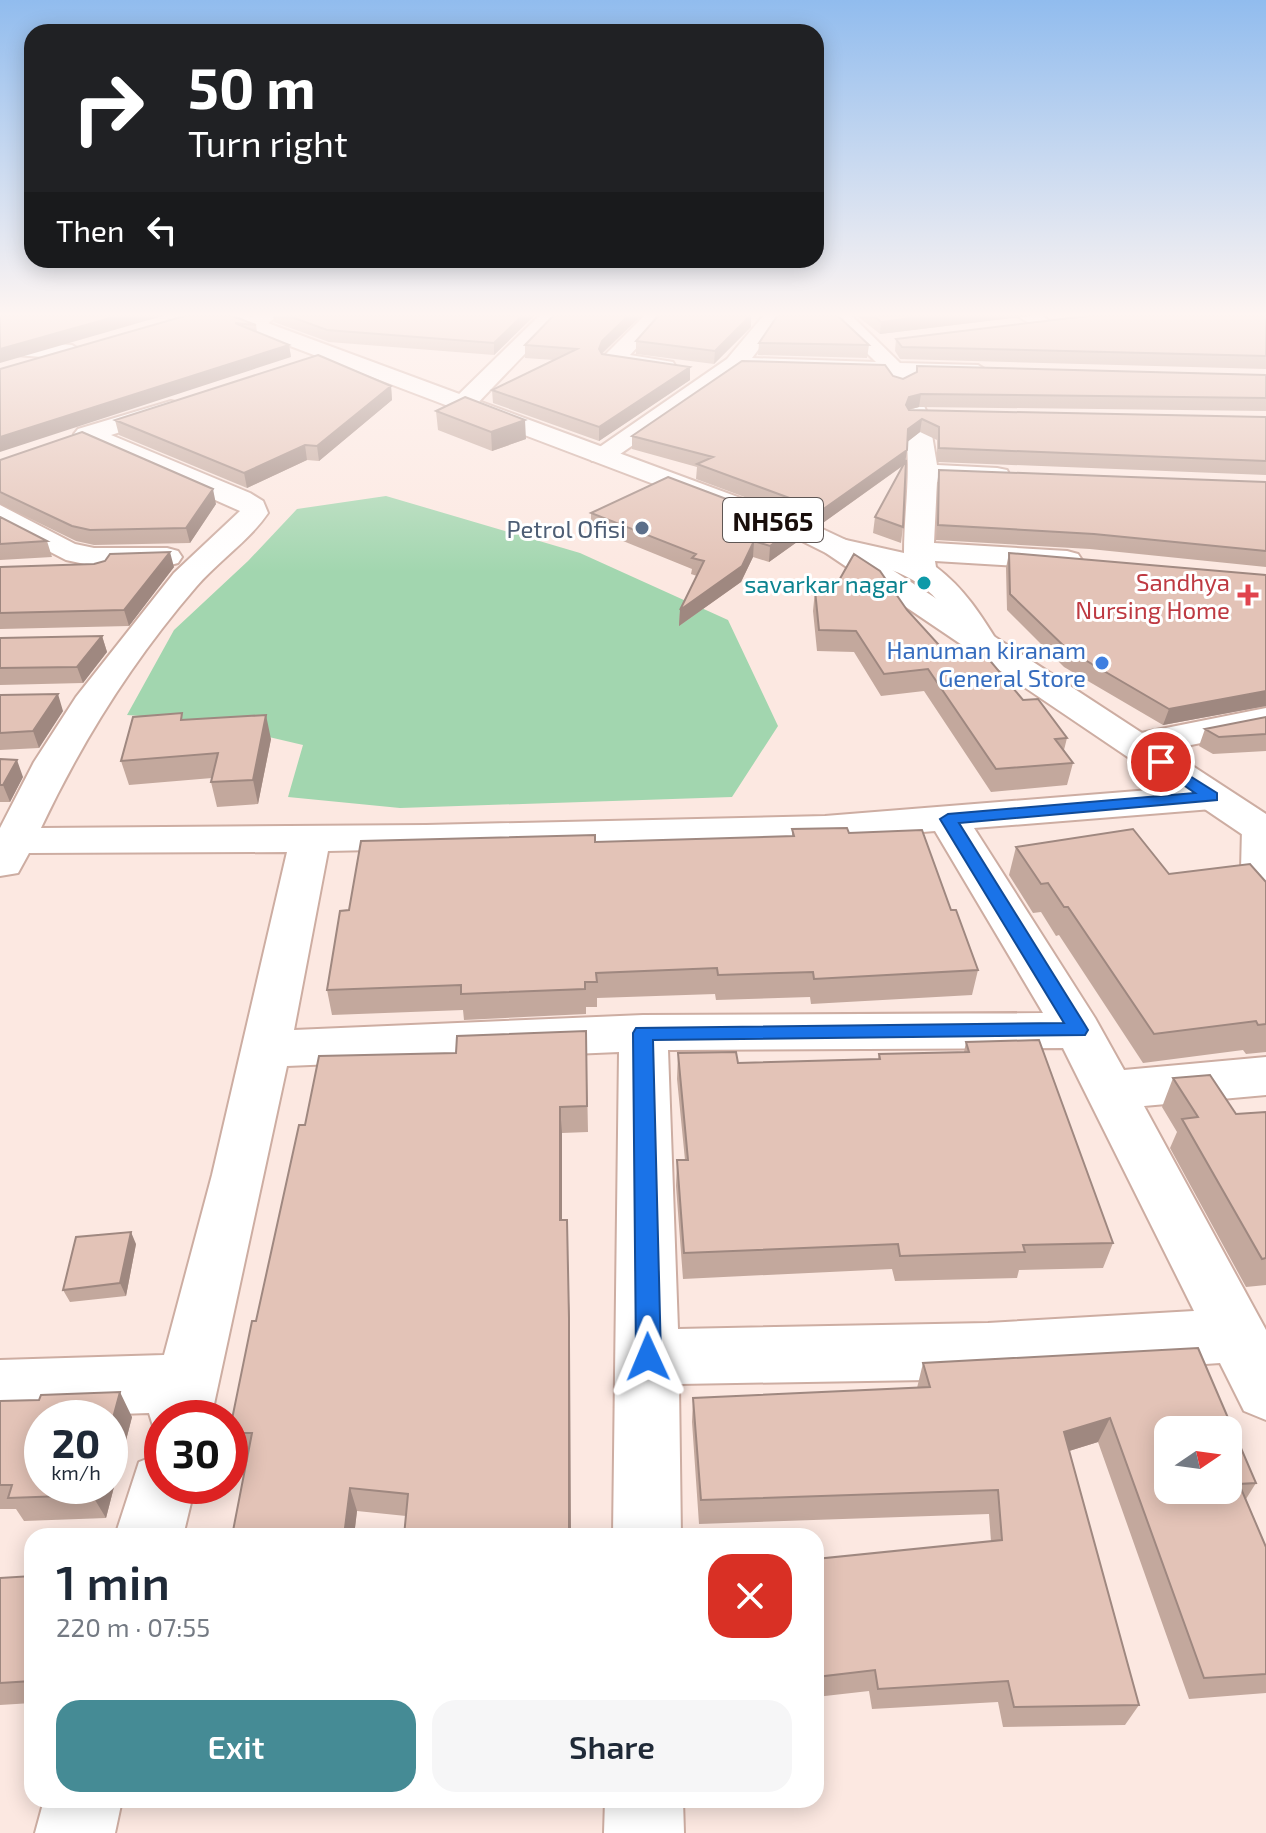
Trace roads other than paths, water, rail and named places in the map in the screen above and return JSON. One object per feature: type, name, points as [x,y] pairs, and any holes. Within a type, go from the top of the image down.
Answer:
[{"type":"main road","points":[[58,444],[191,401]]},
{"type":"main road","name":"NH565","points":[[454,401],[806,532],[837,547],[1264,830]]},
{"type":"main road","points":[[463,404],[466,401]]},
{"type":"main road","points":[[601,455],[682,401]]},
{"type":"main road","points":[[916,401],[927,417],[919,560],[963,608],[982,644]]},
{"type":"main road","points":[[5,851],[53,762],[94,697],[208,555],[254,513],[253,507],[87,434]]},
{"type":"main road","points":[[923,473],[1017,476]]},
{"type":"main road","points":[[0,514],[66,551],[94,557],[130,559],[208,555]]},
{"type":"main road","points":[[837,547],[897,559],[1090,561]]},
{"type":"main road","points":[[38,570],[101,567],[130,559]]},
{"type":"main road","points":[[93,640],[140,639]]},
{"type":"main road","points":[[47,697],[94,697]]},
{"type":"main road","points":[[1136,745],[1266,719]]},
{"type":"main road","points":[[13,763],[53,762]]},
{"type":"main road","points":[[5,851],[310,839],[825,828],[1068,806],[1212,797]]},
{"type":"main road","points":[[948,819],[1078,1030],[1109,1090],[1243,1321],[1266,1391]]},
{"type":"main road","points":[[1264,830],[1262,870],[1266,873]]},
{"type":"main road","points":[[183,1400],[239,1175],[263,1049],[310,839]]},
{"type":"main road","points":[[263,1049],[643,1033],[1078,1030]]},
{"type":"main road","points":[[643,1033],[647,1528]]},
{"type":"main road","points":[[1109,1090],[1266,1076]]},
{"type":"main road","points":[[648,1357],[988,1351],[1243,1321]]},
{"type":"main road","points":[[0,1389],[168,1400]]},
{"type":"main road","points":[[151,1528],[157,1504]]},
{"type":"main road","points":[[75,1833],[81,1808]]},
{"type":"main road","points":[[644,1808],[644,1833]]},
{"type":"place","name":"Petrol Ofisi","points":[[642,528]]},
{"type":"place","name":"savarkar nagar","points":[[924,583]]},
{"type":"place","name":"Sandhya Nursing Home","points":[[1248,595]]},
{"type":"place","name":"Hanuman kiranam General Store","points":[[1102,663]]}]
